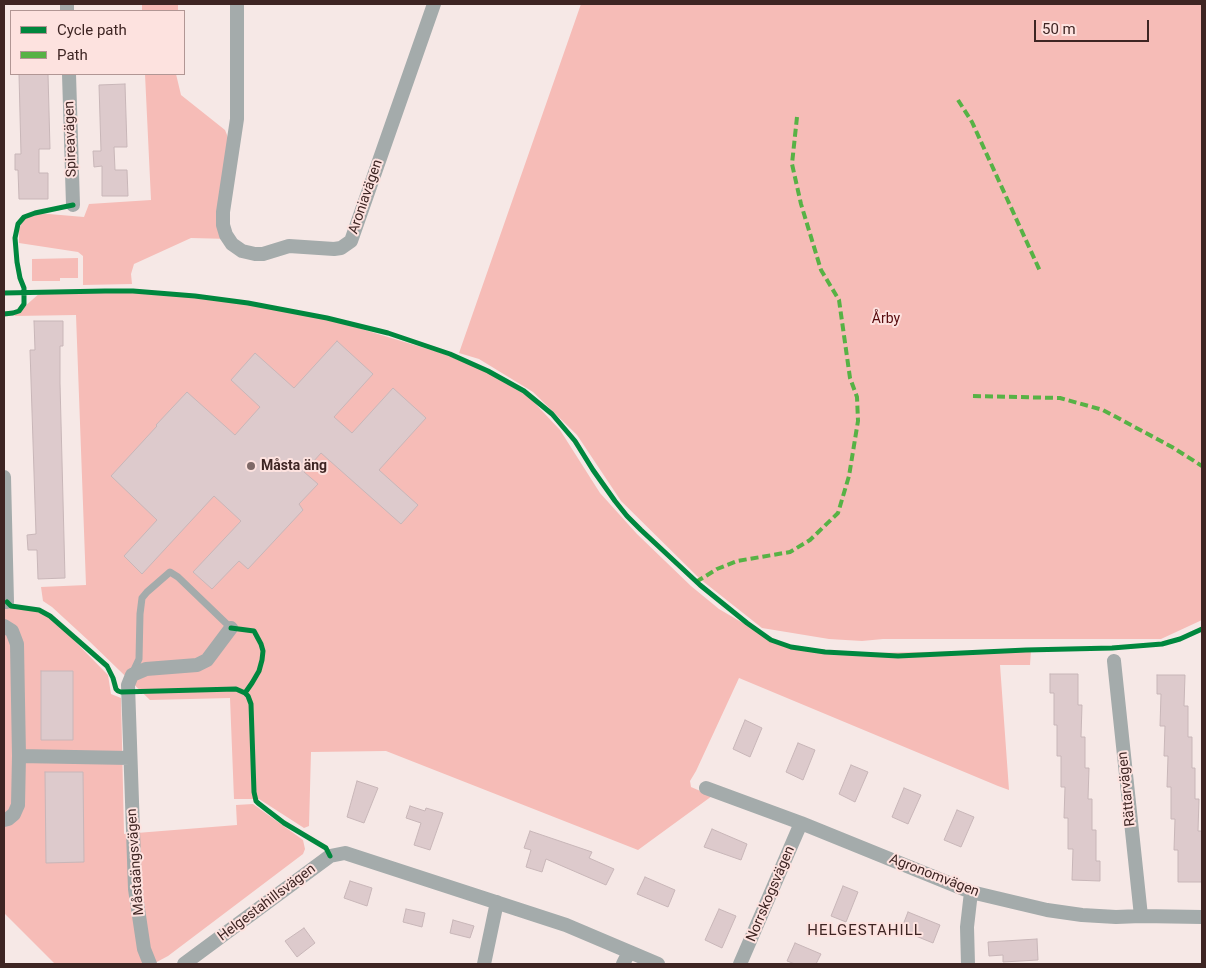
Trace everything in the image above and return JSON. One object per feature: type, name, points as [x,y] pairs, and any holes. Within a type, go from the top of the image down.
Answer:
[{"type":"street","name":"Aroniavägen","points":[[237,4],[237,119],[223,212],[223,225],[226,235],[232,244],[242,251],[255,254],[263,254],[289,246],[334,249],[341,248],[351,241],[434,4]]},
{"type":"street","name":"Spireavägen","points":[[69,75],[73,205]]},
{"type":"street","points":[[4,477],[5,602]]},
{"type":"street","points":[[4,626],[12,631],[17,644],[19,756],[18,805],[14,814],[4,820]]},
{"type":"street","points":[[132,675],[146,669],[197,665],[207,660],[231,628]]},
{"type":"street","name":"Rättarvägen","points":[[1114,661],[1141,916]]},
{"type":"street","name":"Måstaängsvägen","points":[[132,675],[128,685],[135,889],[144,949],[150,964]]},
{"type":"street","points":[[19,756],[130,758]]},
{"type":"street","name":"Agronomvägen","points":[[706,788],[801,823],[971,892],[1047,910],[1091,915],[1116,917],[1202,917]]},
{"type":"street","name":"Norrskogsvägen","points":[[740,964],[801,823]]},
{"type":"street","name":"Helgestahillsvägen","points":[[184,964],[330,856],[345,853],[566,924],[626,958],[658,964]]},
{"type":"street","points":[[968,964],[967,927],[971,892]]},
{"type":"street","points":[[484,964],[497,902]]},
{"type":"lane","points":[[132,675],[138,659],[142,598],[170,572],[178,577],[231,628]]},
{"type":"green space","points":[[142,4],[178,4],[178,10],[142,10]]},
{"type":"green space","name":"Årby","points":[[581,4],[1202,4],[1202,620],[1161,639],[883,639],[862,641],[829,639],[762,628],[700,579],[621,501],[577,435],[533,392],[479,359],[459,353]]},
{"type":"green space","points":[[145,75],[176,75],[181,95],[225,130],[233,150],[230,175],[230,239],[191,238],[134,264],[131,274],[132,284],[83,285],[83,256],[78,252],[19,243],[19,230],[22,221],[28,215],[37,213],[84,217],[89,204],[151,200]]},
{"type":"green space","points":[[78,258],[78,278],[60,278],[60,281],[32,281],[32,259]]},
{"type":"green space","points":[[99,291],[201,297],[312,316],[335,321],[441,353],[483,370],[529,397],[560,430],[600,493],[637,534],[691,586],[719,609],[765,636],[789,645],[866,653],[1031,650],[1030,665],[1000,665],[1009,790],[739,678],[690,781],[691,787],[712,796],[638,850],[386,751],[311,752],[309,826],[304,828],[259,799],[234,799],[230,698],[150,700],[89,641],[43,601],[41,587],[86,585],[76,315],[14,316],[41,292]]},
{"type":"green space","points":[[4,607],[30,607],[48,614],[108,675],[111,694],[121,698],[124,834],[237,825],[236,805],[253,804],[303,840],[305,849],[303,854],[168,956],[153,964],[55,964],[4,913]]},
{"type":"building","points":[[19,75],[48,75],[50,149],[39,149],[39,173],[48,173],[48,199],[19,199],[18,170],[15,170],[15,154],[21,154]]},
{"type":"building","points":[[125,84],[127,147],[114,147],[115,170],[127,170],[128,196],[102,196],[102,166],[94,167],[93,151],[101,151],[99,85]]},
{"type":"building","points":[[34,321],[63,321],[63,346],[60,346],[60,383],[65,578],[38,579],[37,550],[28,550],[27,535],[36,534],[30,350],[35,350]]},
{"type":"building","name":"Måsta äng","points":[[337,341],[373,374],[334,417],[352,433],[393,388],[426,418],[379,470],[418,505],[401,524],[321,453],[304,472],[318,484],[299,504],[303,510],[248,569],[239,561],[212,589],[193,572],[241,521],[214,496],[142,574],[124,556],[157,520],[111,476],[187,392],[235,435],[260,407],[231,380],[255,353],[294,388]]},
{"type":"building","points":[[41,671],[73,671],[73,740],[41,740]]},
{"type":"building","points":[[1050,674],[1078,674],[1078,705],[1082,705],[1081,737],[1085,737],[1085,768],[1089,768],[1088,799],[1092,799],[1092,830],[1096,830],[1096,861],[1100,861],[1100,881],[1072,880],[1073,849],[1068,849],[1068,818],[1064,818],[1065,787],[1061,787],[1061,756],[1057,756],[1057,725],[1054,725],[1054,693],[1050,693]]},
{"type":"building","points":[[1157,675],[1185,675],[1184,706],[1188,706],[1188,737],[1192,737],[1195,799],[1199,799],[1198,831],[1202,831],[1202,882],[1178,882],[1178,850],[1174,850],[1175,819],[1171,819],[1171,787],[1167,787],[1168,756],[1164,756],[1165,726],[1160,726],[1161,694],[1157,694]]},
{"type":"building","points":[[745,720],[762,728],[750,757],[733,749]]},
{"type":"building","points":[[798,743],[815,750],[803,780],[786,772]]},
{"type":"building","points":[[851,765],[868,772],[855,802],[839,794]]},
{"type":"building","points":[[45,772],[83,772],[84,862],[46,863]]},
{"type":"building","points":[[357,781],[378,788],[364,823],[347,817]]},
{"type":"building","points":[[904,788],[921,795],[908,824],[892,817]]},
{"type":"building","points":[[410,806],[425,811],[426,808],[443,813],[430,850],[414,845],[421,823],[406,818]]},
{"type":"building","points":[[957,810],[974,817],[961,847],[944,840]]},
{"type":"building","points":[[712,829],[747,844],[741,860],[704,847]]},
{"type":"building","points":[[530,831],[592,852],[589,858],[614,869],[606,885],[546,859],[542,872],[526,867],[531,850],[524,848]]},
{"type":"building","points":[[645,877],[675,890],[668,907],[637,894]]},
{"type":"building","points":[[350,881],[372,888],[367,906],[344,898]]},
{"type":"building","points":[[843,886],[858,892],[846,922],[831,916]]},
{"type":"building","points":[[406,909],[425,913],[422,927],[403,922]]},
{"type":"building","points":[[719,909],[736,916],[722,948],[705,940]]},
{"type":"building","points":[[908,912],[940,925],[933,943],[901,930]]},
{"type":"building","points":[[453,920],[474,926],[470,938],[450,933]]},
{"type":"building","points":[[304,928],[315,943],[297,957],[285,941]]},
{"type":"building","points":[[1037,939],[1038,960],[1003,962],[1003,955],[989,956],[988,942]]},
{"type":"building","points":[[795,943],[821,954],[816,964],[795,964],[787,961]]},
{"type":"marked path","points":[[958,100],[972,122],[1040,271]]},
{"type":"marked path","points":[[696,582],[717,569],[737,561],[790,552],[810,540],[838,513],[849,476],[858,421],[857,397],[850,378],[839,300],[821,270],[801,204],[792,164],[797,117]]},
{"type":"marked path","points":[[973,396],[1060,398],[1103,410],[1172,447],[1202,466]]},
{"type":"cycle path","points":[[4,314],[19,311],[24,304],[24,288],[17,262],[15,238],[18,224],[24,217],[35,213],[73,205]]},
{"type":"cycle path","points":[[4,293],[133,291],[248,303],[327,318],[388,333],[450,354],[488,371],[524,391],[552,414],[575,441],[593,470],[627,516],[700,585],[771,640],[791,647],[825,652],[898,656],[1112,648],[1162,644],[1180,639],[1202,629]]},
{"type":"cycle path","points":[[7,602],[11,606],[39,610],[50,616],[107,666],[118,691],[236,689],[245,693],[251,704],[254,792],[256,801],[284,823],[326,848],[330,856]]},
{"type":"cycle path","points":[[231,628],[254,631],[263,651],[259,671],[245,693]]},
{"type":"place","name":"Måsta äng","points":[[251,466]]},
{"type":"district","name":"HELGESTAHILL","points":[[865,931]]}]
